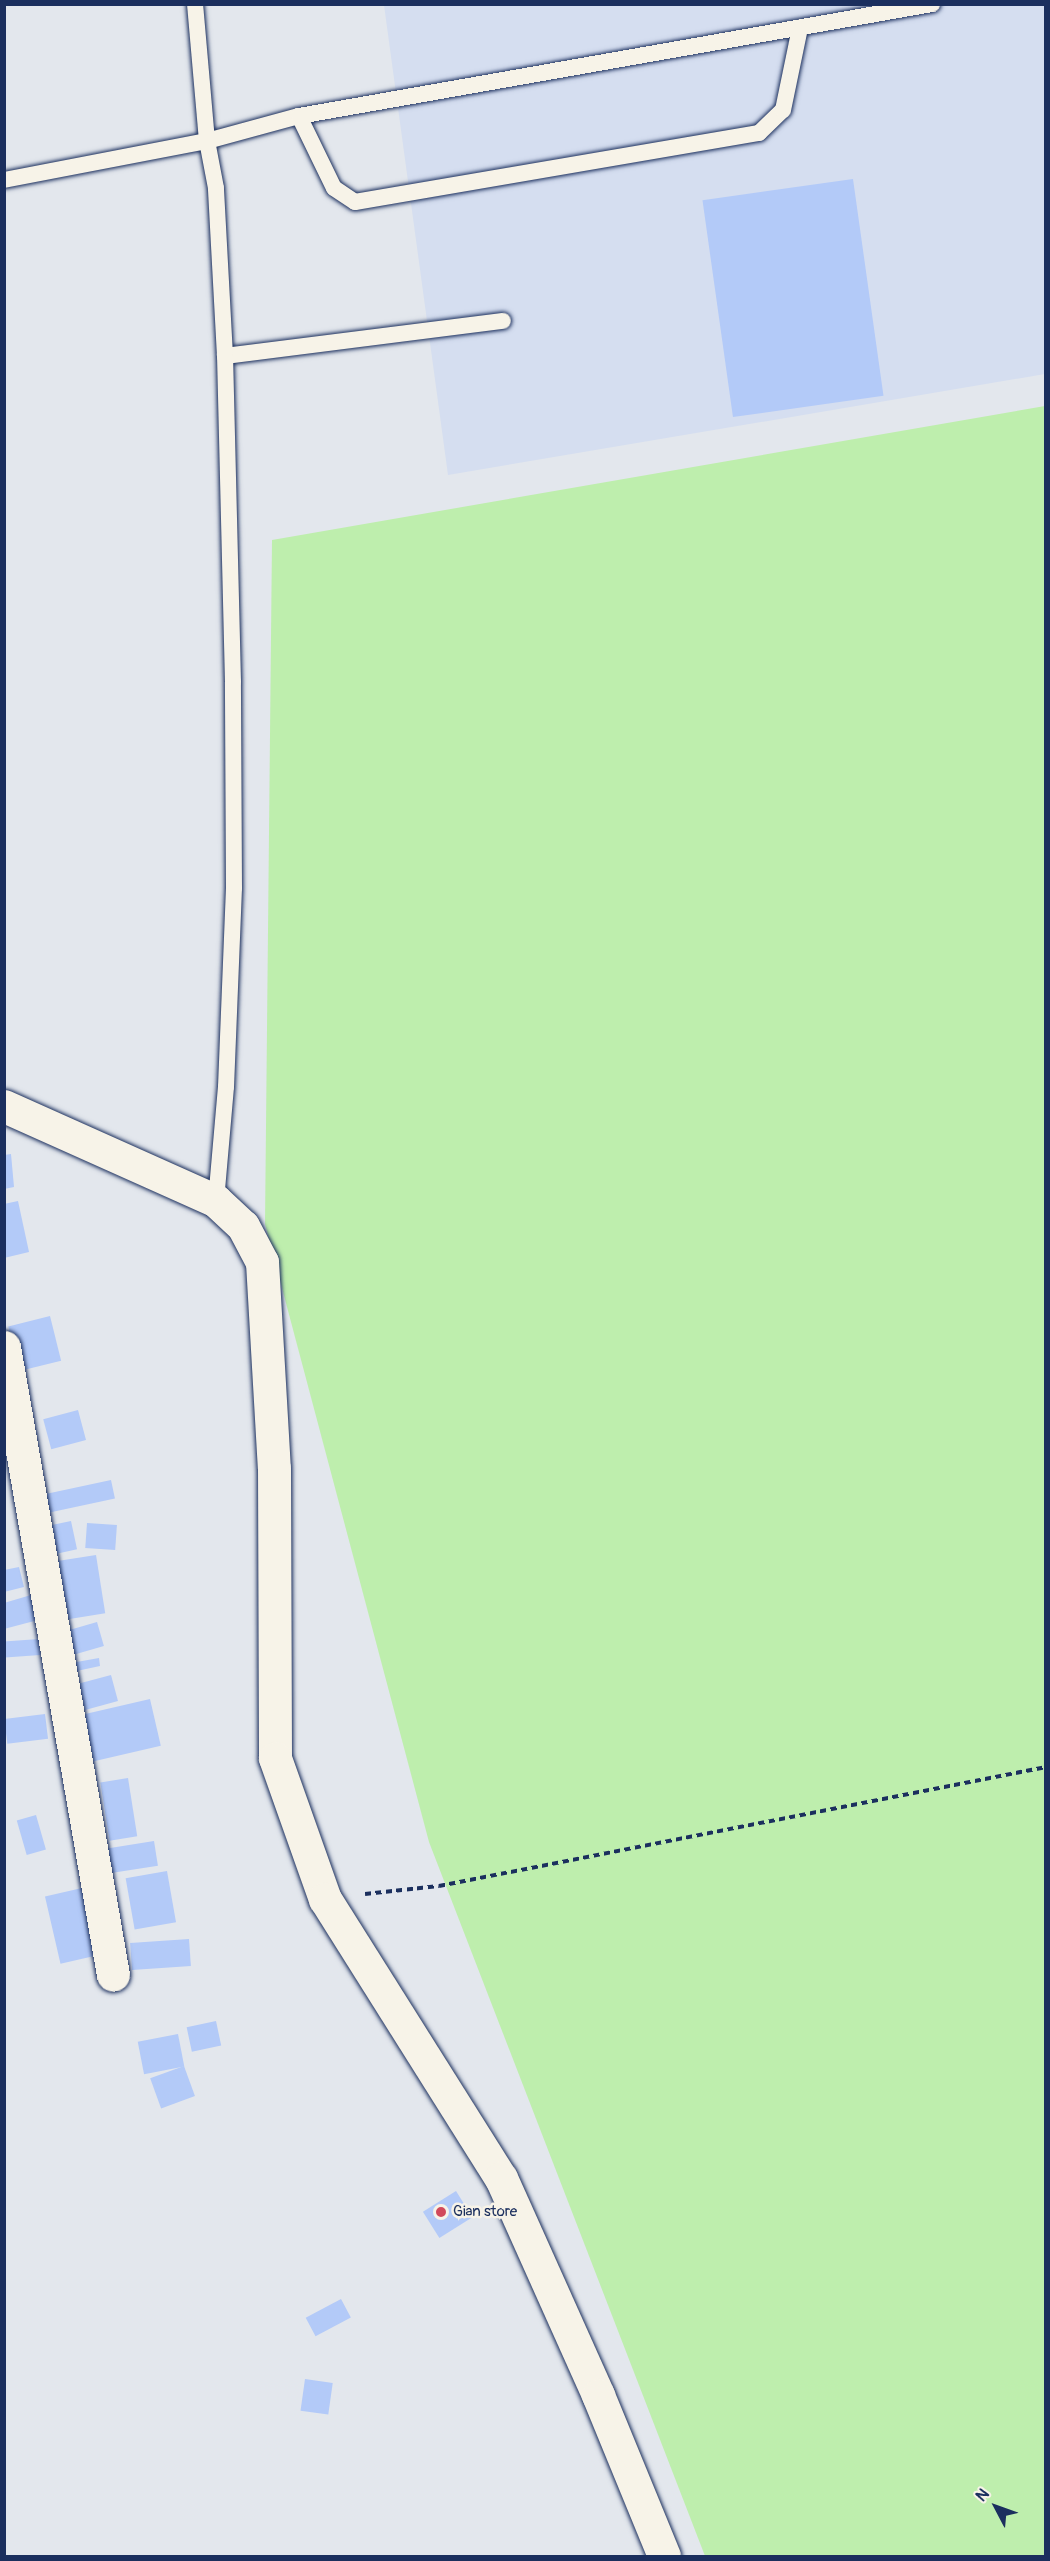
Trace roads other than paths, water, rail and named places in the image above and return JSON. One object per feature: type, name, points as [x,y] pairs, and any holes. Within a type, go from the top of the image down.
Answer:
[{"type":"street","points":[[4,1106],[216,1201],[243,1226],[262,1262],[274,1468],[275,1758],[325,1899],[501,2178],[598,2395],[664,2556]]},
{"type":"street","points":[[4,1347],[113,1975]]},
{"type":"lane","points":[[195,4],[207,141],[216,188],[225,356],[234,888],[226,1087],[216,1201]]},
{"type":"lane","points":[[4,180],[207,141],[299,116],[932,4]]},
{"type":"lane","points":[[299,116],[334,188],[355,202],[759,133],[783,110],[800,28]]},
{"type":"lane","points":[[225,356],[503,321]]},
{"type":"place","name":"Gian store","points":[[441,2212]]}]
